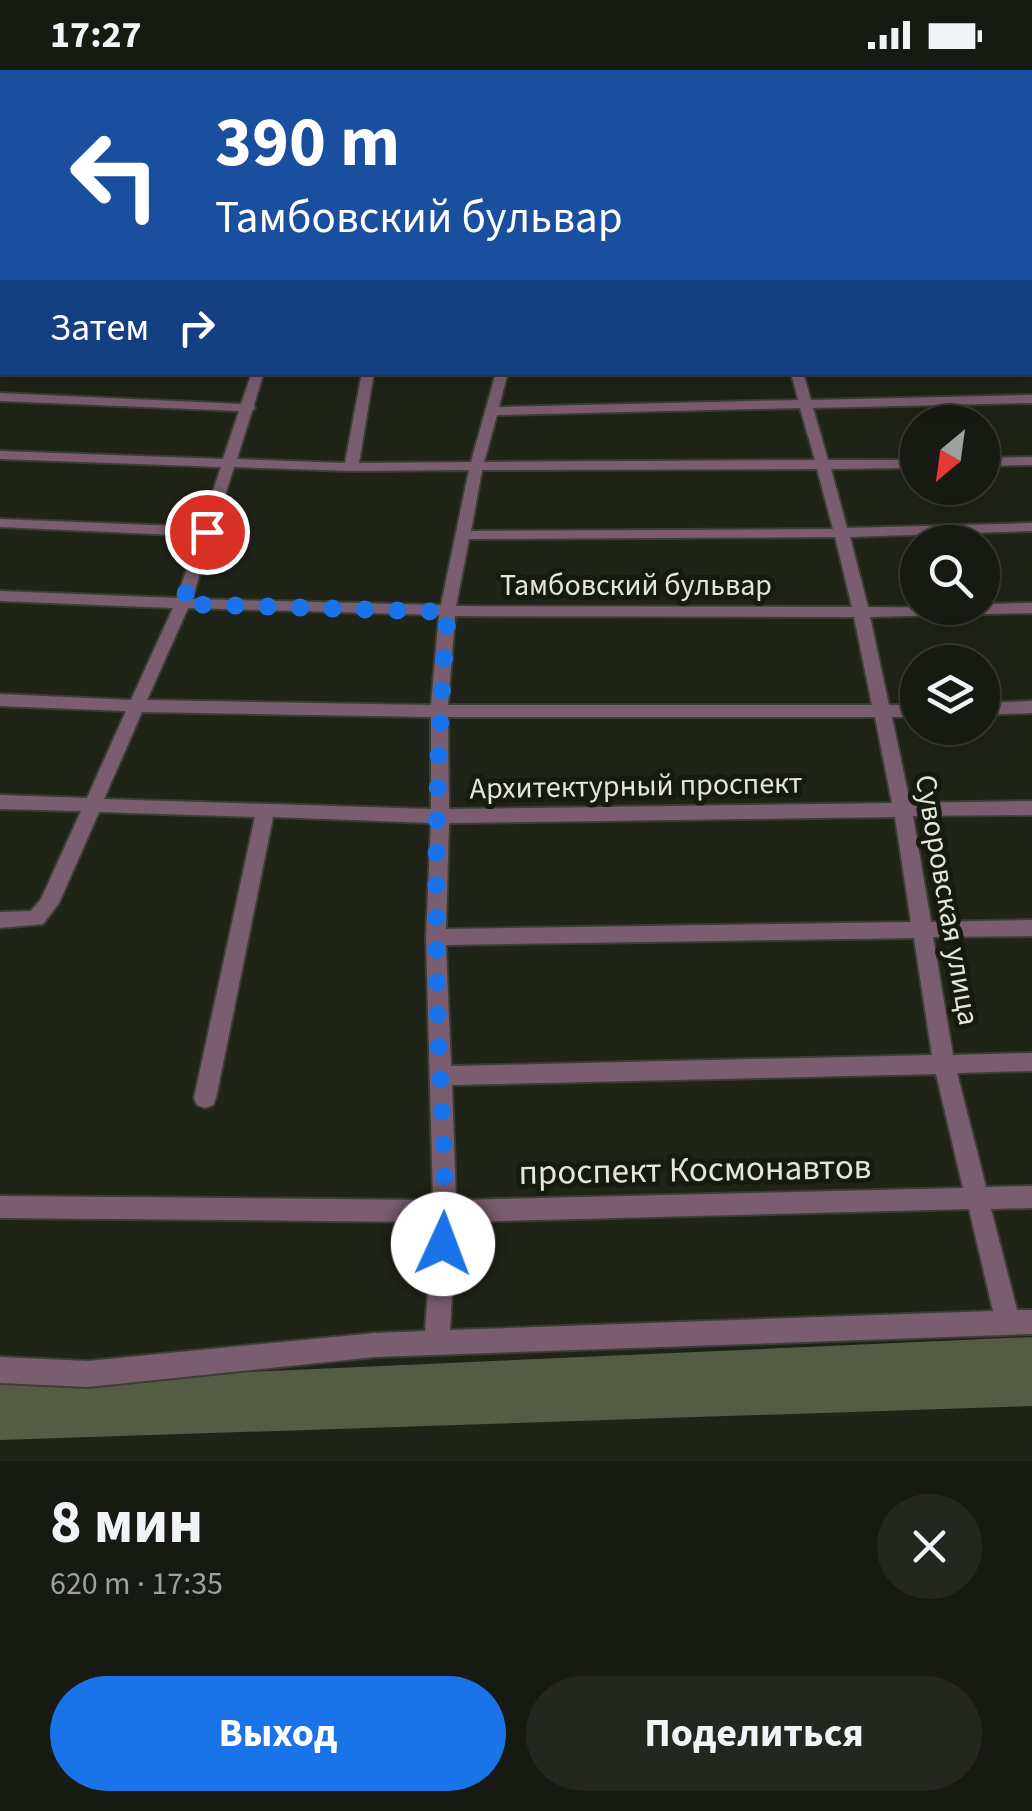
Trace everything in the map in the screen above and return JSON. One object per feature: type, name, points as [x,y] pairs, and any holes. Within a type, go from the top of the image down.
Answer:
[{"type":"street","points":[[0,920],[36,918],[49,903],[182,604],[257,375]]},
{"type":"street","points":[[350,468],[367,375]]},
{"type":"street","points":[[436,1343],[445,1210],[436,937],[439,711],[448,612],[476,468],[501,375]]},
{"type":"street","name":"Суворовская улица","points":[[798,375],[862,614],[903,811],[944,1064],[978,1198],[1020,1322]]},
{"type":"street","points":[[0,397],[249,408]]},
{"type":"street","points":[[490,411],[1032,399]]},
{"type":"street","points":[[0,456],[350,468],[900,465]]},
{"type":"street","points":[[1000,462],[1032,461]]},
{"type":"street","points":[[0,523],[207,532]]},
{"type":"street","points":[[464,535],[1032,528]]},
{"type":"street","name":"Тамбовский бульвар","points":[[0,596],[448,612],[862,614],[1032,608]]},
{"type":"street","points":[[0,700],[439,711],[900,712]]},
{"type":"street","points":[[1000,708],[1032,707]]},
{"type":"street","name":"Архитектурный проспект","points":[[0,802],[438,816],[1032,808]]},
{"type":"street","points":[[206,1098],[265,813]]},
{"type":"street","points":[[436,937],[1032,928]]},
{"type":"street","points":[[439,1076],[1032,1062]]},
{"type":"street","name":"проспект Космонавтов","points":[[0,1207],[445,1210],[1032,1197]]},
{"type":"street","points":[[0,1370],[88,1374],[375,1345],[1020,1322]]},
{"type":"green space","points":[[1032,1337],[1032,1406],[0,1440],[0,1383]]},
{"type":"route","points":[[207,532],[182,604],[448,612],[439,711],[442,763],[436,937],[443,1244]]}]
